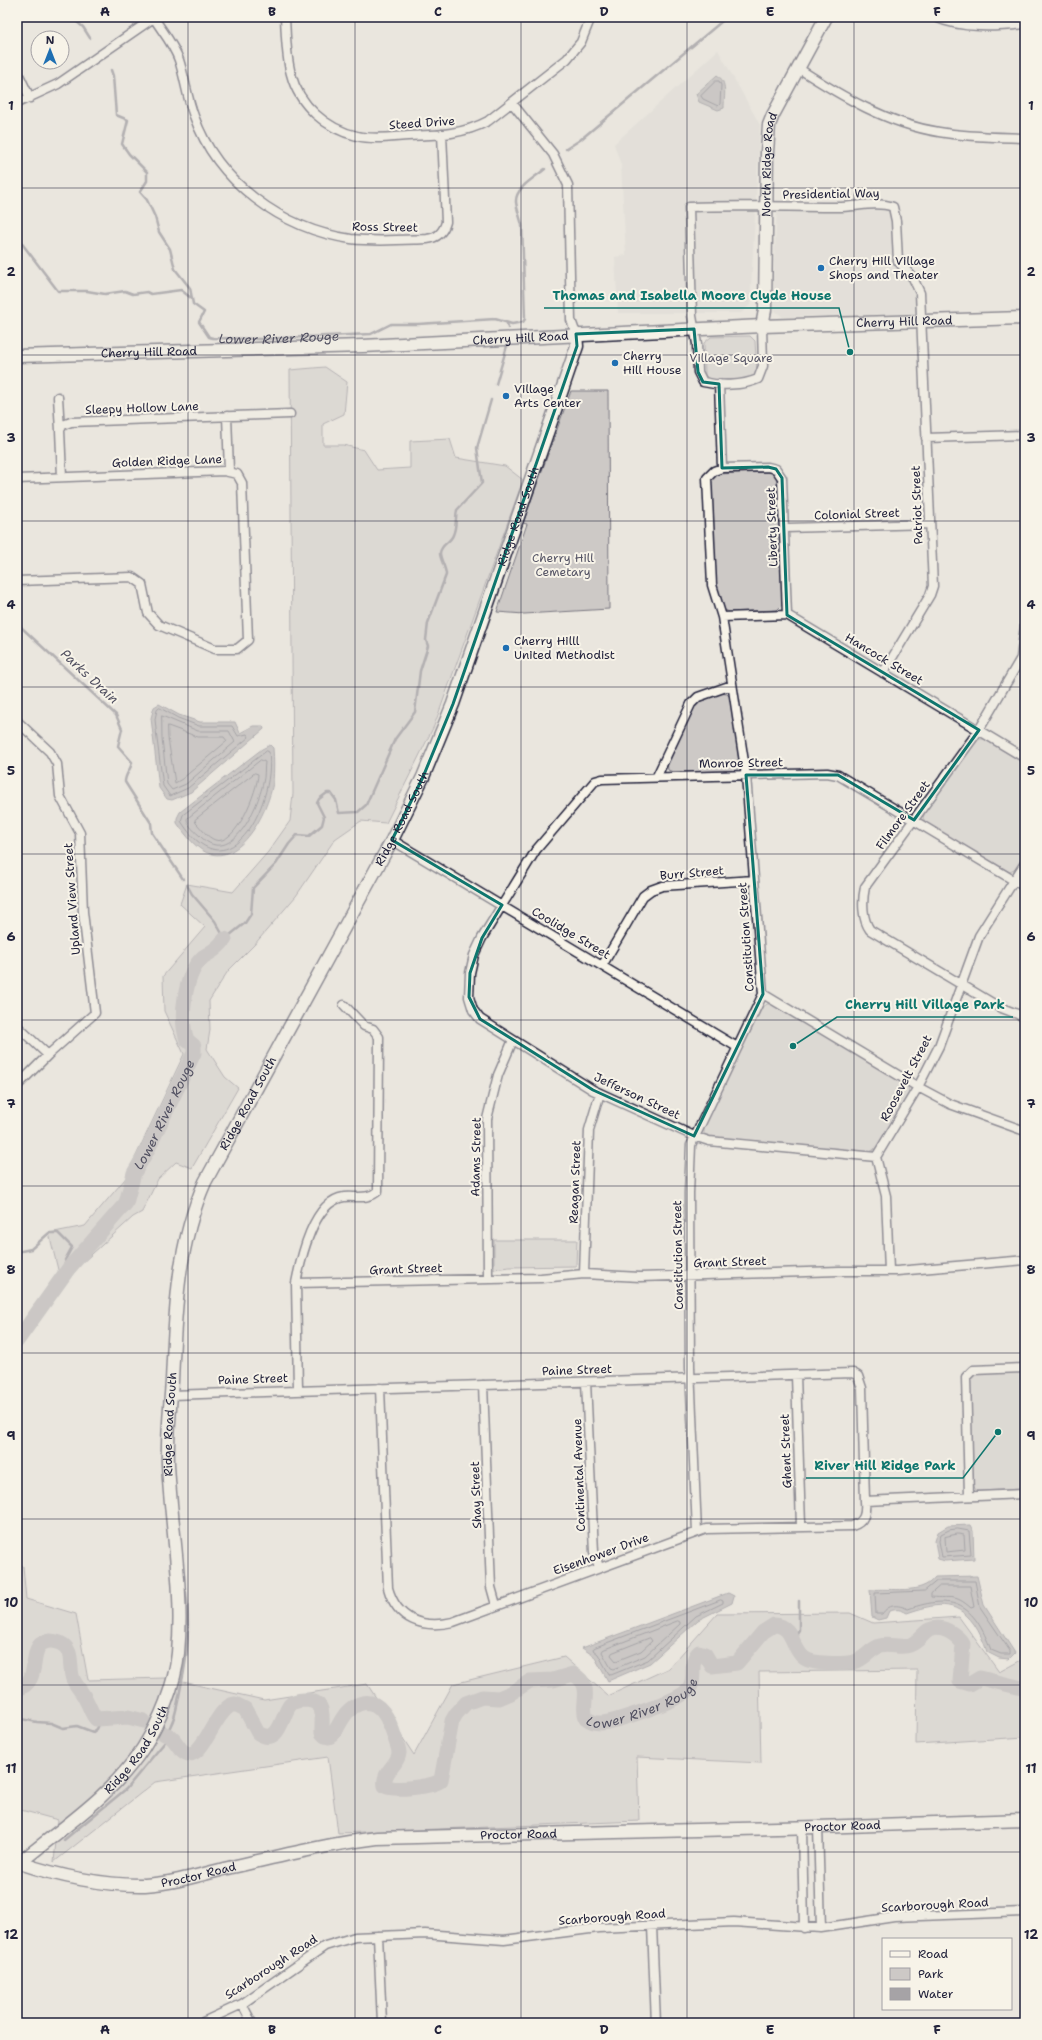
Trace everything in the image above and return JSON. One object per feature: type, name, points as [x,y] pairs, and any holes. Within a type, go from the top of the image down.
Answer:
[{"type":"main road","name":"North Ridge Road","points":[[762,326],[765,310],[767,152],[769,125],[826,17]]},
{"type":"main road","name":"Cherry Hill Road","points":[[17,356],[363,346],[576,334],[762,326],[1025,318]]},
{"type":"main road","name":"Ridge Road South","points":[[19,1864],[84,1812],[116,1783],[143,1748],[168,1695],[178,1653],[179,1622],[168,1463],[171,1395],[175,1323],[181,1264],[191,1218],[197,1200],[219,1156],[392,840],[423,777],[453,704],[577,346],[576,334]]},
{"type":"main road","name":"Proctor Road","points":[[19,1864],[54,1874],[110,1882],[145,1885],[175,1881],[343,1842],[378,1838],[802,1828],[1025,1820]]},
{"type":"street","name":"Steed Drive","points":[[285,17],[288,61],[293,80],[305,103],[334,128],[357,136],[375,137],[463,132],[478,127],[512,103],[567,59],[581,42],[592,17]]},
{"type":"street","points":[[934,17],[960,24],[991,26],[1025,24]]},
{"type":"street","name":"Ross Street","points":[[155,18],[178,58],[194,116],[205,139],[220,164],[242,188],[257,201],[286,219],[301,226],[327,235],[365,240],[436,237],[443,231],[446,222],[442,134]]},
{"type":"street","points":[[17,104],[58,84],[155,18]]},
{"type":"street","points":[[798,68],[857,104],[890,118],[912,125],[938,132],[972,136],[1025,138]]},
{"type":"street","points":[[17,71],[30,98]]},
{"type":"street","points":[[512,103],[553,154],[568,185],[571,320],[576,334]]},
{"type":"street","name":"Presidential Way","points":[[766,207],[880,204],[893,207],[896,221],[898,261],[913,278],[920,293],[921,322]]},
{"type":"street","points":[[762,326],[763,366],[758,379],[748,383],[719,384],[703,382],[698,372],[697,344],[694,329],[689,207],[751,205],[766,207]]},
{"type":"street","name":"Patriot Street","points":[[883,673],[930,594],[933,586],[921,322]]},
{"type":"street","points":[[719,384],[722,468]]},
{"type":"street","points":[[58,397],[62,477]]},
{"type":"street","name":"Sleepy Hollow Lane","points":[[60,430],[63,425],[71,422],[290,414]]},
{"type":"street","points":[[227,416],[229,471]]},
{"type":"street","points":[[926,438],[1025,435]]},
{"type":"street","name":"Liberty Street","points":[[722,468],[768,467],[776,469],[782,478],[788,615]]},
{"type":"street","name":"Constitution Street","points":[[697,1532],[690,1377],[689,1193],[691,1145],[763,994],[746,775],[722,617],[712,585],[708,478],[714,471],[722,468]]},
{"type":"street","name":"Golden Ridge Lane","points":[[17,479],[229,471],[239,476],[242,483],[248,640],[241,647],[230,650],[215,649],[156,623],[146,608],[142,584],[132,577],[17,581]]},
{"type":"street","name":"Colonial Street","points":[[785,528],[930,524]]},
{"type":"street","points":[[722,617],[788,615]]},
{"type":"street","name":"Hancock Street","points":[[788,615],[1025,758]]},
{"type":"street","name":"Filmore Street","points":[[962,984],[870,930],[866,924],[863,897],[865,887],[979,730],[1021,658],[1025,625]]},
{"type":"street","points":[[657,776],[690,704],[698,697],[732,685]]},
{"type":"street","name":"Upland View Street","points":[[17,721],[50,752],[56,764],[60,796],[80,833],[83,912],[95,1013],[48,1055],[17,1086]]},
{"type":"street","name":"Monroe Street","points":[[502,906],[536,850],[595,781],[602,779],[657,776],[838,774],[1025,887]]},
{"type":"street","name":"Coolidge Street","points":[[392,840],[738,1047]]},
{"type":"street","name":"Roosevelt Street","points":[[876,1157],[918,1087],[939,1046],[979,936],[1025,863]]},
{"type":"street","name":"Burr Street","points":[[602,966],[643,896],[651,890],[662,886],[754,880]]},
{"type":"street","name":"Jefferson Street","points":[[502,906],[482,938],[474,955],[470,973],[469,997],[473,1010],[480,1019],[600,1093],[694,1136],[709,1141],[876,1157]]},
{"type":"street","points":[[962,984],[999,1007],[1025,1018]]},
{"type":"street","points":[[763,994],[918,1087],[950,1104],[1025,1131]]},
{"type":"street","points":[[298,1390],[296,1283],[302,1254],[312,1230],[325,1207],[334,1199],[373,1196],[378,1191],[379,1037],[373,1029],[364,1026],[344,1005]]},
{"type":"street","points":[[17,1026],[48,1055]]},
{"type":"street","name":"Adams Street","points":[[488,1278],[487,1119],[498,1075],[514,1040]]},
{"type":"street","name":"Reagan Street","points":[[584,1274],[588,1130],[600,1093]]},
{"type":"street","points":[[876,1157],[886,1196],[889,1271]]},
{"type":"street","name":"Grant Street","points":[[296,1283],[541,1278],[584,1274],[624,1277],[810,1271],[889,1271],[1025,1260]]},
{"type":"street","points":[[969,1495],[966,1377],[973,1370],[1025,1368]]},
{"type":"street","name":"Paine Street","points":[[171,1395],[586,1382],[690,1377],[853,1373],[858,1376],[861,1381],[865,1501]]},
{"type":"street","name":"Ghent Street","points":[[796,1375],[801,1526]]},
{"type":"street","name":"Continental Avenue","points":[[586,1382],[594,1552],[599,1567]]},
{"type":"street","name":"Shay Street","points":[[483,1385],[491,1587],[496,1605]]},
{"type":"street","name":"Eisenhower Drive","points":[[380,1388],[387,1583],[393,1601],[402,1612],[414,1621],[434,1625],[453,1622],[599,1567],[706,1529],[852,1526],[860,1524],[864,1518],[865,1501]]},
{"type":"street","points":[[865,1501],[969,1495],[1025,1494]]},
{"type":"street","points":[[818,1827],[821,1928]]},
{"type":"street","points":[[802,1828],[804,1928]]},
{"type":"street","name":"Scarborough Road","points":[[201,2023],[242,2004],[325,1946],[344,1939],[425,1934],[504,1940],[581,1929],[734,1922],[821,1928],[894,1917],[1025,1912]]},
{"type":"street","points":[[652,1926],[656,2023]]},
{"type":"street","points":[[378,1936],[382,2023]]},
{"type":"street","points":[[242,2004],[252,2023]]},
{"type":"highlighted area","points":[[694,329],[698,372],[703,382],[719,384],[722,468],[768,467],[776,469],[782,478],[787,615],[979,730],[914,820],[838,775],[746,775],[763,994],[694,1136],[593,1090],[480,1019],[469,997],[470,973],[482,938],[502,905],[392,840],[423,777],[453,704],[577,346],[576,334]]},
{"type":"shaded area","points":[[718,50],[760,125],[750,305],[741,313],[618,313],[615,257],[626,255],[621,165],[614,144]]},
{"type":"shaded area","points":[[888,209],[891,212],[893,257],[898,269],[907,279],[915,296],[917,310],[913,314],[783,317],[775,311],[772,298],[777,212]]},
{"type":"green space","name":"Village Square","points":[[750,336],[755,341],[757,373],[751,379],[710,380],[705,375],[704,343],[711,337]]},
{"type":"green space","points":[[325,367],[347,382],[344,414],[323,424],[323,445],[343,445],[364,450],[377,470],[410,468],[410,441],[450,439],[456,458],[505,466],[523,480],[434,726],[386,823],[361,821],[335,839],[296,896],[254,945],[228,971],[209,1001],[210,1030],[207,1049],[225,1077],[238,1088],[192,1168],[176,1162],[158,1179],[142,1212],[133,1217],[61,1282],[49,1233],[85,1226],[125,1179],[184,1054],[164,1011],[163,976],[205,927],[180,904],[187,884],[233,892],[268,852],[290,821],[293,794],[290,370]]},
{"type":"green space","name":"Cherry Hill Cemetary","points":[[571,391],[608,391],[609,609],[524,614],[497,612],[527,524],[523,523]]},
{"type":"green space","points":[[770,472],[777,477],[783,604],[777,610],[729,612],[723,609],[716,584],[711,480],[716,474]]},
{"type":"green space","points":[[719,693],[727,694],[731,698],[739,768],[735,771],[673,772],[668,770],[667,761],[695,703]]},
{"type":"green space","points":[[979,739],[984,739],[1025,764],[1025,855],[1016,869],[1010,872],[926,823],[923,818],[925,812],[975,742]]},
{"type":"green space","points":[[767,1004],[772,1004],[908,1086],[909,1094],[876,1148],[870,1152],[710,1138],[704,1134],[704,1125],[762,1008]]},
{"type":"green space","points":[[494,1240],[577,1240],[576,1266],[509,1267],[494,1269]]},
{"type":"green space","points":[[1025,1371],[1025,1489],[978,1491],[975,1489],[973,1483],[970,1378],[974,1374]]},
{"type":"green space","points":[[17,1563],[23,1566],[26,1599],[76,1614],[88,1680],[165,1678],[264,1700],[367,1684],[414,1755],[453,1684],[564,1657],[608,1696],[669,1668],[717,1614],[850,1613],[873,1623],[959,1617],[999,1672],[1025,1658],[1025,1737],[916,1744],[917,1670],[759,1672],[761,1763],[637,1757],[639,1821],[338,1833],[328,1757],[155,1782],[54,1862],[58,1820],[17,1809]]},
{"type":"water","points":[[717,75],[723,81],[725,90],[724,108],[718,110],[699,102],[696,94]]},
{"type":"water","points":[[159,704],[179,715],[200,722],[235,722],[240,733],[253,726],[263,726],[264,729],[191,792],[172,800],[167,799],[159,788],[151,718],[154,707]]},
{"type":"water","points":[[270,745],[273,748],[273,782],[266,806],[260,819],[244,842],[234,850],[223,854],[211,854],[196,846],[177,823],[177,818],[180,812],[262,749]]},
{"type":"water","points":[[970,1525],[973,1531],[974,1559],[945,1561],[938,1559],[935,1541],[938,1532],[948,1526]]},
{"type":"water","points":[[977,1576],[984,1605],[1015,1653],[1009,1659],[999,1658],[987,1652],[982,1638],[974,1624],[967,1616],[952,1607],[944,1605],[926,1607],[907,1613],[900,1610],[894,1610],[889,1611],[886,1618],[878,1620],[872,1617],[870,1590],[914,1589],[929,1583],[935,1577]]},
{"type":"water","points":[[728,1593],[734,1596],[732,1603],[698,1620],[650,1663],[608,1681],[594,1656],[582,1648]]},
{"type":"waterway","name":"Lower River Rouge","points":[[71,17],[83,27],[90,38]]},
{"type":"waterway","points":[[566,149],[580,140],[727,17]]},
{"type":"waterway","name":"Lower River Rouge","points":[[111,70],[113,76],[116,115],[128,120],[122,144],[129,154],[147,172],[147,181],[140,192],[147,200],[155,217],[159,232],[170,249],[175,269],[190,288],[193,304],[204,312],[199,322],[209,337],[213,338],[261,339],[371,334],[391,324],[418,324],[495,319],[512,324],[523,322],[525,319],[522,225],[516,202],[522,188],[545,169]]},
{"type":"waterway","points":[[17,237],[58,291],[87,291],[105,294],[125,291],[133,294],[147,292],[151,294],[181,290],[191,298]]},
{"type":"waterway","name":"Lower River Rouge","points":[[507,323],[508,328]]},
{"type":"waterway","name":"Lower River Rouge","points":[[496,384],[507,346]]},
{"type":"waterway","name":"Lower River Rouge","points":[[187,885],[192,894],[215,921],[225,939],[245,923],[251,914],[253,888],[276,864],[289,844],[297,835],[309,836],[322,825],[324,817],[317,803],[319,799],[327,793],[331,793],[336,800],[339,813],[358,812],[366,805],[395,739],[415,712],[420,671],[428,646],[426,640],[428,623],[446,575],[440,553],[444,545],[453,535],[457,510],[482,483],[477,448],[491,400]]},
{"type":"waterway","name":"Parks Drain","points":[[17,621],[22,628],[116,715],[122,729],[118,746],[132,762],[125,782],[151,823],[152,833],[183,879]]},
{"type":"waterway","name":"Lower River Rouge","points":[[17,1341],[69,1268],[126,1203],[134,1173],[147,1151],[194,1053],[194,1046],[187,1040],[184,1020],[185,997],[191,975],[195,966],[202,958],[220,945],[225,939]]},
{"type":"waterway","points":[[17,1252],[31,1249],[49,1233],[58,1233],[72,1247],[65,1260],[69,1268]]},
{"type":"waterway","points":[[165,1735],[172,1724],[176,1712],[185,1663],[188,1639],[186,1592]]},
{"type":"waterway","points":[[793,1639],[799,1630],[799,1601]]},
{"type":"waterway","name":"Lower River Rouge","points":[[163,1733],[171,1737],[184,1752],[192,1753],[204,1742],[221,1714],[228,1707],[235,1704],[245,1709],[258,1733],[265,1736],[271,1736],[276,1733],[290,1705],[297,1701],[304,1700],[317,1703],[320,1707],[322,1711],[322,1733],[329,1737],[335,1731],[344,1716],[353,1707],[359,1704],[373,1704],[378,1707],[387,1718],[399,1751],[396,1762],[386,1776],[385,1786],[405,1788],[430,1785],[441,1780],[452,1721],[466,1703],[482,1697],[499,1698],[511,1693],[530,1681],[553,1680],[573,1674],[580,1679],[585,1689],[586,1718],[595,1722],[608,1722],[647,1710],[683,1694],[691,1685],[693,1665],[699,1652],[705,1654],[712,1666],[737,1663],[763,1632],[774,1625],[780,1626],[789,1633],[799,1653],[803,1657],[807,1660],[820,1663],[843,1663],[858,1661],[873,1649],[880,1646],[906,1646],[916,1642],[929,1630],[934,1628],[944,1629],[957,1637],[963,1644],[960,1681],[970,1684],[980,1678],[1022,1688],[1025,1686]]},
{"type":"waterway","name":"Lower River Rouge","points":[[17,1689],[25,1685],[30,1679],[33,1672],[37,1650],[40,1645],[47,1641],[60,1643],[68,1650],[73,1679],[85,1697],[96,1719],[128,1717],[144,1721]]},
{"type":"waterway","points":[[17,1718],[51,1723],[63,1728],[77,1726],[93,1732],[97,1729],[101,1720]]},
{"type":"waterway","points":[[64,1840],[126,1789],[170,1736]]},
{"type":"place","name":"Cherry Hill Village Shops and Theater","points":[[821,268]]},
{"type":"place","name":"Thomas and Isabella Moore Clyde House","points":[[850,352]]},
{"type":"place","name":"Cherry Hill House","points":[[615,363]]},
{"type":"place","name":"Village Arts Center","points":[[506,396]]},
{"type":"place","name":"Cherry Hilll United Methodist","points":[[506,648]]},
{"type":"place","name":"Cherry Hill Village Park","points":[[793,1046]]},
{"type":"place","name":"River Hill Ridge Park","points":[[998,1432]]}]
